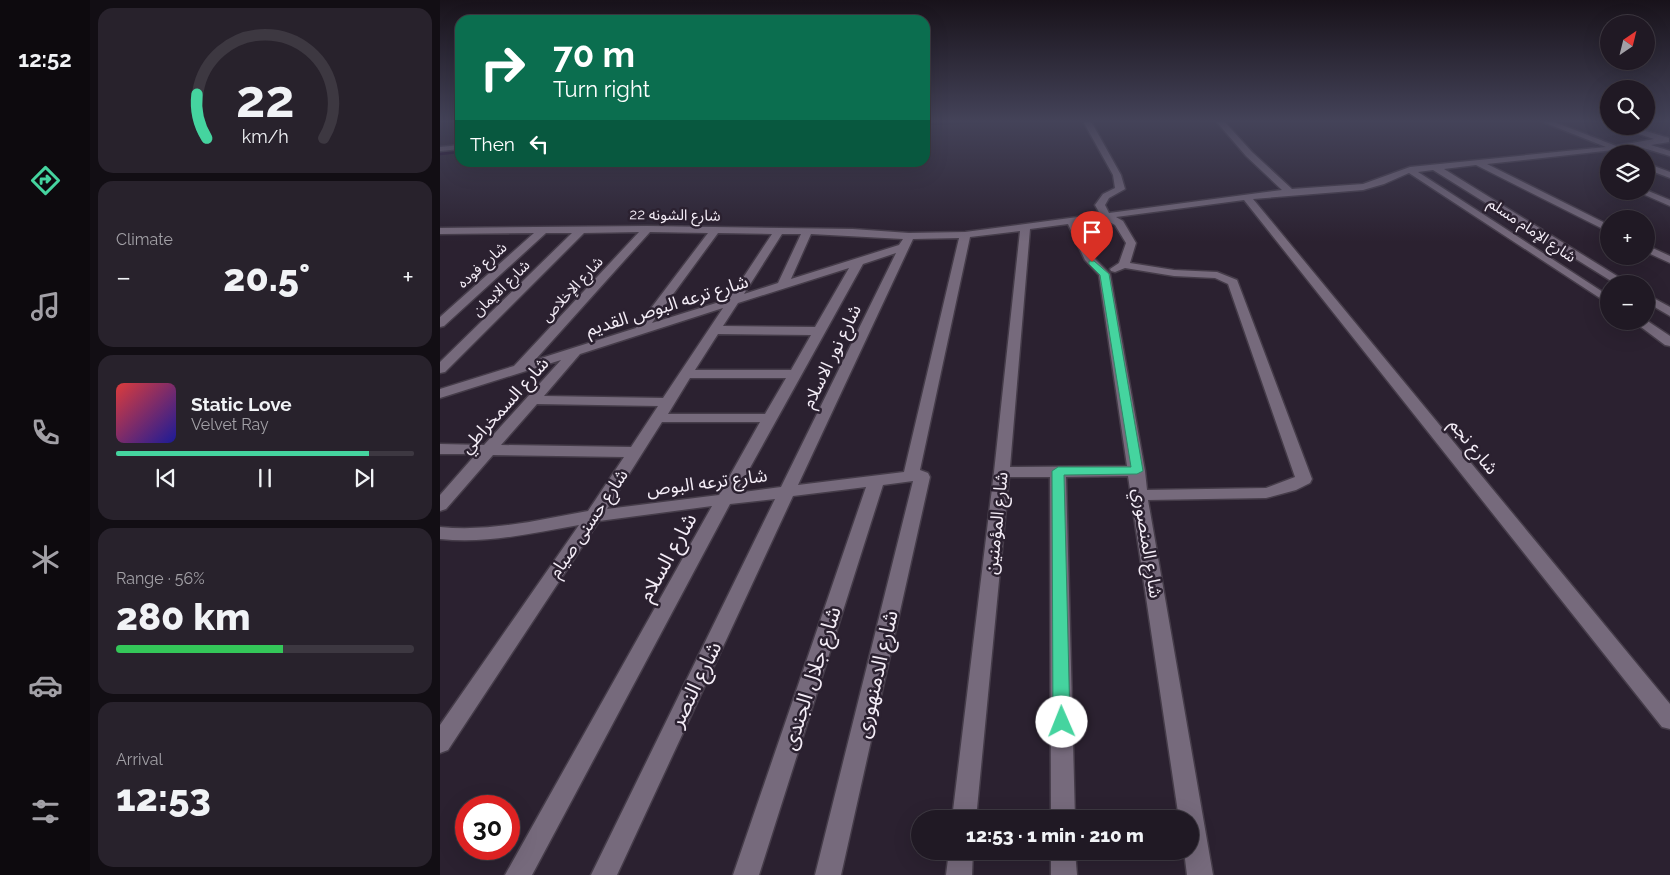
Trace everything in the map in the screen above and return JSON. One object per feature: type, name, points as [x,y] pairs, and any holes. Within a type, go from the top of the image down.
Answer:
[{"type":"street","points":[[1110,161],[1117,174],[1120,188],[1106,196],[1100,205],[1106,216],[1119,223],[1131,243],[1124,265]]},
{"type":"street","points":[[1256,161],[1289,192]]},
{"type":"street","points":[[907,241],[1289,192],[1363,188],[1410,170],[1497,161]]},
{"type":"street","points":[[1478,163],[1600,224]]},
{"type":"street","points":[[1436,168],[1609,275]]},
{"type":"street","points":[[1655,169],[1670,175]]},
{"type":"street","name":"شارع الإمام مسلم","points":[[1410,170],[1600,295]]},
{"type":"street","name":"شارع نجم","points":[[1247,197],[1670,720]]},
{"type":"street","points":[[1655,197],[1670,203]]},
{"type":"street","points":[[1072,220],[1090,260],[1104,274],[1124,265],[1174,273],[1218,275],[1233,282],[1304,479],[1266,494],[1141,495]]},
{"type":"street","name":"شارع المؤمنين","points":[[965,810],[1002,472],[1025,227]]},
{"type":"street","name":"شارع فوده","points":[[440,324],[545,229]]},
{"type":"street","name":"شارع الايمان","points":[[440,369],[582,229]]},
{"type":"street","name":"شارع الشونه 22","points":[[441,231],[647,229],[860,232],[907,241]]},
{"type":"street","name":"شارع الإخلاص","points":[[518,370],[647,229]]},
{"type":"street","points":[[639,332],[715,230]]},
{"type":"street","name":"شارع حسنى صيام","points":[[440,743],[593,517],[779,231]]},
{"type":"street","points":[[782,287],[808,231]]},
{"type":"street","name":"شارع الدمنهورى","points":[[828,875],[923,478],[915,476],[965,235]]},
{"type":"street","name":"شارع ترعه البوص القديم","points":[[440,394],[782,287],[858,262],[907,241]]},
{"type":"street","name":"شارع نور الاسلام","points":[[787,492],[907,241]]},
{"type":"street","points":[[1655,252],[1670,260]]},
{"type":"street","name":"شارع السلام","points":[[518,875],[724,500],[858,262]]},
{"type":"street","name":"شارع المنصوري","points":[[1104,274],[1141,495],[1200,875]]},
{"type":"street","points":[[1655,303],[1670,312]]},
{"type":"street","points":[[716,330],[819,331]]},
{"type":"street","points":[[1652,330],[1670,342]]},
{"type":"street","name":"شارع السمخراطي","points":[[440,505],[575,352]]},
{"type":"street","points":[[687,374],[795,374]]},
{"type":"street","points":[[532,400],[668,402]]},
{"type":"street","points":[[658,418],[770,418]]},
{"type":"street","points":[[440,449],[635,452]]},
{"type":"street","points":[[1058,471],[1063,810]]},
{"type":"street","points":[[1002,472],[1137,471]]},
{"type":"street","name":"شارع ترعه البوص","points":[[440,533],[472,534],[503,532],[593,517],[915,476]]},
{"type":"street","name":"شارع جلال الجندى","points":[[746,875],[876,481]]},
{"type":"street","name":"شارع النصر","points":[[604,875],[787,492]]},
{"type":"street","points":[[959,875],[961,860]]},
{"type":"street","points":[[1064,860],[1064,875]]},
{"type":"route","points":[[1062,722],[1058,471],[1137,471],[1104,274],[1092,262]]}]
